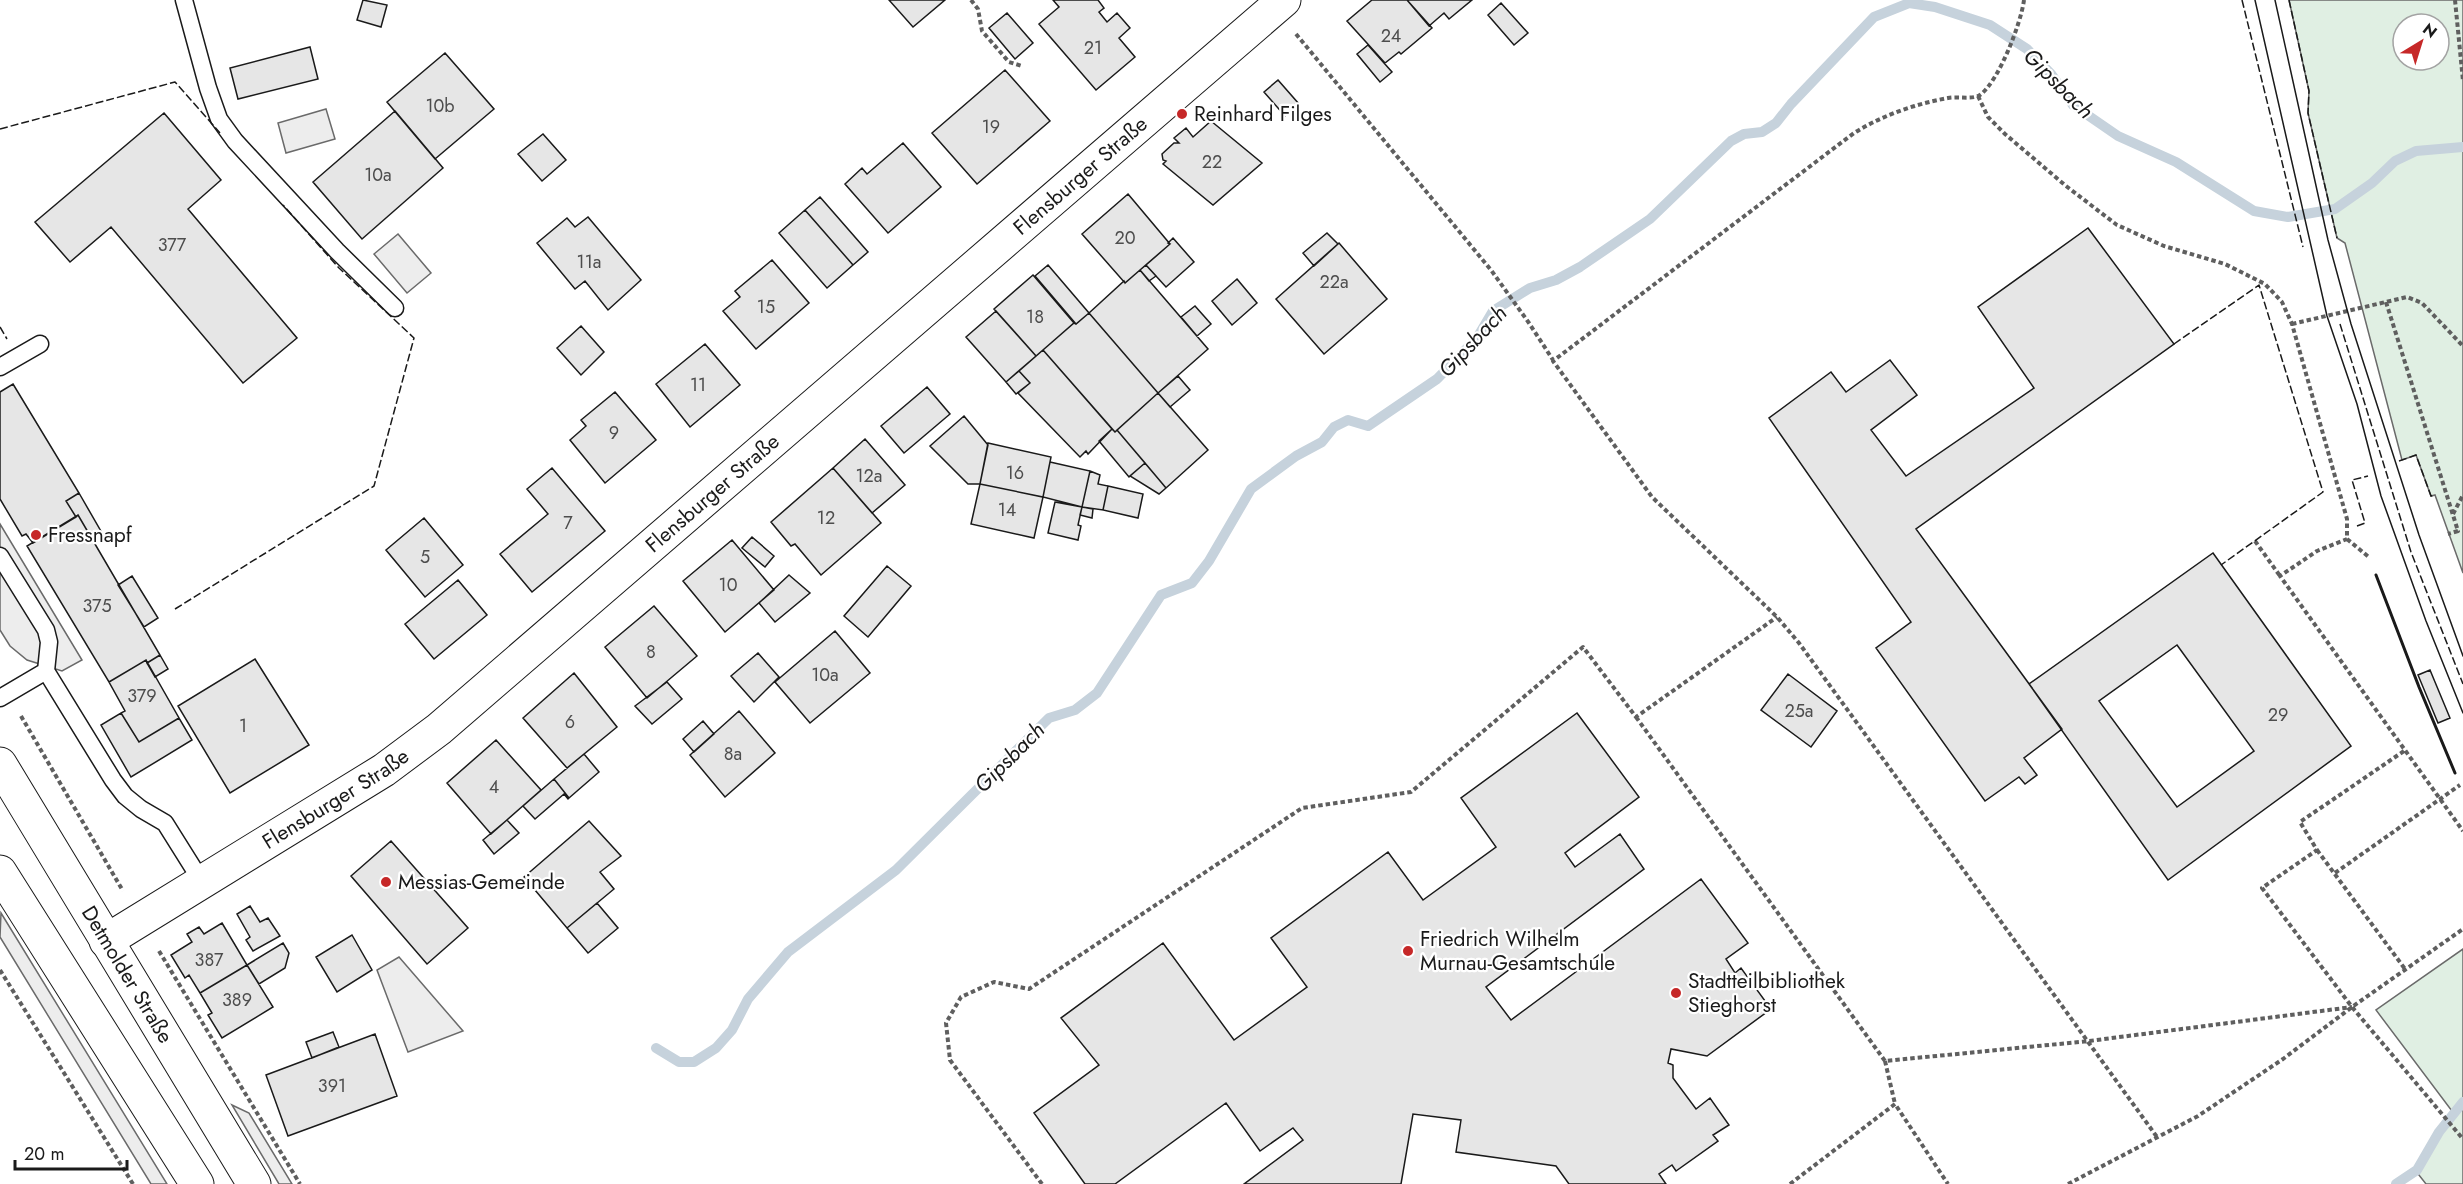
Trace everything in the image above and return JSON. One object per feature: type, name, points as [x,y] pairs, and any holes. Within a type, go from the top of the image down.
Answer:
[{"type":"street","name":"Flensburger Straße","points":[[106,941],[384,770],[439,729],[1279,4]]},
{"type":"street","name":"Detmolder Straße","points":[[0,764],[254,1184]]},
{"type":"street","points":[[3,880],[197,1184]]},
{"type":"lane","points":[[184,0],[208,88],[219,119],[235,141],[337,251],[395,308]]},
{"type":"lane","points":[[0,367],[40,344]]},
{"type":"lane","points":[[0,555],[46,630],[49,642],[46,671],[113,780],[125,796],[141,809],[165,823],[202,882]]},
{"type":"lane","points":[[0,698],[46,671]]},
{"type":"path","points":[[971,0],[978,9],[982,31],[1010,62],[1022,66]]},
{"type":"path","points":[[1553,361],[1854,133],[1879,118],[1911,108],[1950,97],[1978,96],[1987,88],[1998,70],[2022,15],[2024,0]]},
{"type":"path","points":[[2455,0],[2463,81]]},
{"type":"path","points":[[1279,4],[1491,270],[1529,322],[1553,361],[1652,497],[1777,617],[1806,653],[2090,1041],[2157,1137]]},
{"type":"path","points":[[1978,96],[1988,117],[2005,134],[2066,186],[2117,225],[2164,246],[2225,264],[2265,284],[2282,302],[2292,324],[2347,519],[2347,539]]},
{"type":"path","points":[[2292,324],[2407,297],[2422,303],[2463,346]]},
{"type":"path","points":[[2386,302],[2458,531],[2448,534]]},
{"type":"path","points":[[2452,515],[2463,495]]},
{"type":"path","points":[[2347,539],[2370,558]]},
{"type":"path","points":[[2280,576],[2317,551],[2347,539]]},
{"type":"path","points":[[2255,541],[2463,831]]},
{"type":"path","points":[[1636,717],[1777,617]]},
{"type":"path","points":[[1042,1184],[950,1060],[946,1023],[961,997],[994,982],[1029,989],[1302,808],[1411,792],[1583,647],[1885,1061],[1895,1104],[1948,1184]]},
{"type":"path","points":[[2404,751],[2300,822],[2406,969]]},
{"type":"path","points":[[2335,873],[2460,784]]},
{"type":"path","points":[[2318,850],[2262,888],[2352,1007],[2437,1111],[2463,1139]]},
{"type":"path","points":[[2068,1184],[2198,1116],[2274,1065],[2463,928]]},
{"type":"path","points":[[0,970],[133,1184]]},
{"type":"path","points":[[1885,1061],[2090,1041],[2352,1007]]},
{"type":"path","points":[[1790,1184],[1895,1104]]},
{"type":"green space","points":[[2289,0],[2463,0],[2463,573],[2435,495],[2431,496],[2416,455],[2402,460],[2345,243],[2337,238],[2308,113],[2309,91]]},
{"type":"green space","points":[[2463,949],[2463,1184],[2426,1184],[2415,1170],[2452,1111],[2376,1010]]},
{"type":"shaded area","points":[[326,109],[335,139],[286,153],[278,123]]},
{"type":"shaded area","points":[[398,234],[431,273],[407,293],[374,254]]},
{"type":"shaded area","points":[[0,524],[82,660],[62,671],[27,660],[10,646],[0,630]]},
{"type":"shaded area","points":[[1,913],[167,1184],[151,1184],[0,937]]},
{"type":"shaded area","points":[[399,957],[463,1031],[408,1052],[377,970]]},
{"type":"shaded area","points":[[232,1105],[249,1113],[292,1184],[279,1184]]},
{"type":"building","points":[[363,0],[387,5],[381,27],[357,20]]},
{"type":"building","points":[[889,0],[945,0],[913,27]]},
{"type":"building","points":[[1053,0],[1098,0],[1104,8],[1099,12],[1107,22],[1117,13],[1130,28],[1119,38],[1135,57],[1096,90],[1039,24],[1059,7]]},
{"type":"building","points":[[1372,0],[1407,0],[1432,28],[1401,54],[1399,52],[1385,63],[1347,21]]},
{"type":"building","points":[[1407,0],[1472,0],[1449,19],[1444,13],[1429,26]]},
{"type":"building","points":[[1501,3],[1528,33],[1514,45],[1488,15]]},
{"type":"building","points":[[1007,13],[1033,43],[1015,59],[989,28]]},
{"type":"building","points":[[1368,45],[1392,72],[1380,82],[1357,54]]},
{"type":"building","points":[[310,47],[318,79],[238,99],[230,68]]},
{"type":"building","points":[[445,53],[494,109],[435,159],[387,102]]},
{"type":"building","points":[[1005,70],[1050,121],[977,184],[932,133]]},
{"type":"building","points":[[1278,80],[1299,104],[1285,116],[1264,92]]},
{"type":"building","points":[[395,111],[443,168],[362,239],[313,182]]},
{"type":"building","points":[[164,113],[221,180],[188,209],[297,338],[243,383],[111,227],[70,262],[35,222]]},
{"type":"building","points":[[1211,121],[1262,163],[1213,205],[1163,164],[1166,161],[1163,160],[1162,154],[1174,143],[1179,143],[1174,138],[1186,128],[1193,137]]},
{"type":"building","points":[[543,134],[566,160],[542,181],[518,154]]},
{"type":"building","points":[[903,143],[941,187],[888,233],[845,184],[862,168],[867,174]]},
{"type":"building","points":[[1128,194],[1170,244],[1125,283],[1082,234]]},
{"type":"building","points":[[820,197],[868,252],[853,265],[805,210]]},
{"type":"building","points":[[805,210],[853,265],[827,288],[779,233]]},
{"type":"building","points":[[588,217],[641,280],[608,310],[585,281],[575,289],[537,243],[567,218],[575,227]]},
{"type":"building","points":[[2088,228],[2174,344],[1916,529],[2062,729],[2024,758],[2037,775],[2025,784],[2019,777],[1985,801],[1876,648],[1911,622],[1769,418],[1831,372],[1846,392],[1890,360],[1917,395],[1871,430],[1906,476],[2034,388],[1978,307]]},
{"type":"building","points":[[1327,233],[1338,244],[1314,266],[1303,253]]},
{"type":"building","points":[[1173,238],[1194,262],[1166,287],[1146,265],[1170,244],[1168,243]]},
{"type":"building","points":[[1339,243],[1387,299],[1324,354],[1276,299]]},
{"type":"building","points":[[772,260],[809,303],[756,349],[723,311],[740,297],[735,291]]},
{"type":"building","points":[[1048,265],[1089,313],[1076,324],[1035,276]]},
{"type":"building","points":[[1146,265],[1156,276],[1149,281],[1140,270]]},
{"type":"building","points":[[1140,270],[1208,349],[1158,393],[1089,313],[1124,281],[1125,283]]},
{"type":"building","points":[[1033,275],[1074,323],[1036,356],[994,309]]},
{"type":"building","points":[[1237,279],[1257,303],[1232,325],[1212,301]]},
{"type":"building","points":[[1195,306],[1211,324],[1197,336],[1181,317]]},
{"type":"building","points":[[996,311],[1036,356],[1006,382],[966,337]]},
{"type":"building","points":[[1089,313],[1158,393],[1115,432],[1043,350]]},
{"type":"building","points":[[581,326],[604,352],[581,375],[557,348]]},
{"type":"building","points":[[705,344],[740,385],[690,427],[656,384]]},
{"type":"building","points":[[1043,350],[1112,429],[1088,454],[1086,451],[1080,457],[1018,393],[1030,383],[1019,371]]},
{"type":"building","points":[[1019,371],[1030,383],[1016,394],[1006,382]]},
{"type":"building","points":[[1178,376],[1190,390],[1170,407],[1158,393]]},
{"type":"building","points":[[13,384],[79,493],[66,501],[76,517],[33,543],[26,534],[22,536],[0,499],[0,392]]},
{"type":"building","points":[[927,387],[950,414],[904,453],[881,426]]},
{"type":"building","points":[[615,392],[656,440],[605,483],[570,440],[586,426],[581,420]]},
{"type":"building","points":[[1158,393],[1208,450],[1166,488],[1117,430]]},
{"type":"building","points":[[964,416],[988,445],[980,484],[968,484],[930,446]]},
{"type":"building","points":[[1112,429],[1115,432],[1117,430],[1145,463],[1129,477],[1099,441]]},
{"type":"building","points":[[865,439],[905,485],[872,513],[833,468]]},
{"type":"building","points":[[988,443],[1051,457],[1043,497],[980,484]]},
{"type":"building","points":[[1050,462],[1090,471],[1082,507],[1043,497]]},
{"type":"building","points":[[1145,463],[1166,488],[1159,494],[1130,476]]},
{"type":"building","points":[[552,468],[605,531],[532,592],[500,554],[548,514],[527,489]]},
{"type":"building","points":[[833,468],[881,523],[821,575],[795,544],[791,546],[771,522]]},
{"type":"building","points":[[1090,471],[1100,475],[1098,484],[1108,486],[1103,510],[1082,507]]},
{"type":"building","points":[[980,484],[1043,497],[1034,538],[971,524]]},
{"type":"building","points":[[1108,486],[1143,494],[1138,518],[1103,510]]},
{"type":"building","points":[[79,493],[102,533],[92,539],[78,515],[76,517],[66,501]]},
{"type":"building","points":[[1055,502],[1082,507],[1078,525],[1081,526],[1078,540],[1048,533]]},
{"type":"building","points":[[1082,507],[1093,509],[1092,518],[1080,515]]},
{"type":"building","points":[[78,515],[160,655],[147,663],[146,660],[109,682],[27,546]]},
{"type":"building","points":[[424,518],[463,565],[425,597],[386,550]]},
{"type":"building","points":[[752,537],[774,556],[765,567],[742,548]]},
{"type":"building","points":[[732,540],[774,590],[725,632],[683,581]]},
{"type":"building","points":[[2213,553],[2351,746],[2168,880],[2029,684]],"holes":[[[2177,645],[2254,751],[2177,807],[2099,701]]]},
{"type":"building","points":[[887,566],[911,586],[868,637],[844,616]]},
{"type":"building","points":[[789,575],[810,593],[775,622],[759,603]]},
{"type":"building","points":[[132,576],[158,618],[144,627],[118,585]]},
{"type":"building","points":[[458,580],[487,615],[434,659],[405,624]]},
{"type":"building","points":[[654,606],[697,656],[647,698],[605,647]]},
{"type":"building","points":[[835,631],[870,673],[810,723],[775,682]]},
{"type":"building","points":[[758,653],[779,677],[754,702],[731,676]]},
{"type":"building","points":[[160,655],[168,669],[155,677],[147,663]]},
{"type":"building","points":[[255,659],[309,745],[230,793],[178,706]]},
{"type":"building","points":[[146,660],[179,718],[139,742],[121,713],[125,711],[109,682]]},
{"type":"building","points":[[2430,670],[2450,718],[2438,723],[2418,675]]},
{"type":"building","points":[[574,673],[617,727],[567,768],[523,718]]},
{"type":"building","points":[[1788,674],[1837,711],[1811,747],[1761,710]]},
{"type":"building","points":[[667,682],[682,699],[652,724],[635,706]]},
{"type":"building","points":[[739,711],[775,753],[725,797],[690,755]]},
{"type":"building","points":[[121,713],[139,742],[179,718],[192,740],[131,777],[101,725]]},
{"type":"building","name":"Friedrich Wilhelm Murnau-Gesamtschule","points":[[1577,713],[1639,797],[1565,853],[1575,867],[1620,834],[1644,869],[1486,987],[1511,1020],[1701,879],[1748,943],[1726,959],[1735,973],[1741,968],[1771,1009],[1707,1056],[1671,1049],[1668,1063],[1673,1065],[1673,1078],[1696,1109],[1710,1098],[1729,1125],[1713,1135],[1718,1141],[1676,1171],[1672,1165],[1659,1174],[1666,1184],[1569,1184],[1556,1166],[1456,1152],[1461,1120],[1413,1114],[1401,1184],[1244,1184],[1303,1140],[1293,1128],[1260,1151],[1226,1103],[1115,1184],[1085,1184],[1034,1113],[1099,1065],[1061,1018],[1163,943],[1234,1040],[1307,987],[1271,938],[1388,852],[1423,900],[1496,847],[1461,798]]},
{"type":"building","points":[[703,721],[714,734],[694,752],[683,739]]},
{"type":"building","points":[[496,740],[541,790],[491,834],[447,783]]},
{"type":"building","points":[[584,754],[599,772],[569,798],[554,779]]},
{"type":"building","points":[[554,779],[569,798],[564,794],[535,819],[523,806]]},
{"type":"building","points":[[507,820],[519,833],[494,854],[483,840]]},
{"type":"building","points":[[589,821],[621,856],[600,872],[614,889],[567,928],[524,877]]},
{"type":"building","points":[[391,841],[468,928],[427,964],[351,876]]},
{"type":"building","points":[[597,903],[618,928],[588,953],[567,928]]},
{"type":"building","points":[[250,906],[260,922],[268,918],[280,936],[253,951],[246,940],[250,937],[237,914]]},
{"type":"building","points":[[222,923],[247,965],[200,993],[189,975],[185,978],[171,955],[192,942],[187,934],[199,927],[204,934]]},
{"type":"building","points":[[352,935],[372,970],[337,992],[316,957]]},
{"type":"building","points":[[283,943],[289,953],[285,968],[259,984],[247,965]]},
{"type":"building","points":[[247,965],[273,1007],[222,1038],[208,1015],[212,1013],[200,993]]},
{"type":"building","points":[[333,1032],[339,1047],[312,1058],[306,1042]]},
{"type":"building","points":[[375,1034],[397,1096],[288,1136],[266,1075]]},
{"type":"waterway","name":"Gipsbach","points":[[656,1048],[679,1062],[694,1062],[716,1048],[732,1030],[748,999],[788,952],[896,870],[1049,718],[1075,710],[1097,693],[1161,595],[1192,583],[1209,561],[1251,489],[1296,456],[1322,442],[1334,427],[1348,420],[1368,426],[1437,379],[1477,338],[1493,311],[1530,288],[1556,280],[1580,267],[1650,219],[1731,141],[1744,134],[1762,132],[1776,123],[1791,104],[1874,17],[1909,3],[1935,7],[1990,25],[2027,49],[2051,74],[2073,105],[2118,136],[2176,162],[2254,211],[2288,217],[2335,209],[2372,183],[2395,161],[2416,151],[2463,147]]},
{"type":"waterway","points":[[2396,1184],[2417,1170],[2439,1132],[2463,1102]]},
{"type":"tram line","points":[[2255,0],[2327,316],[2357,404],[2381,496],[2426,621],[2463,713]]},
{"type":"tram line","points":[[2275,0],[2328,240],[2351,324],[2419,535],[2463,656]]},
{"type":"fence","points":[[2242,0],[2303,247]]},
{"type":"fence","points":[[2289,0],[2309,91],[2308,113],[2337,238]]},
{"type":"fence","points":[[0,129],[175,82],[220,133]]},
{"type":"fence","points":[[175,609],[374,486],[414,338],[339,268],[283,205]]},
{"type":"fence","points":[[2174,344],[2259,285],[2323,492],[2221,565]]},
{"type":"fence","points":[[2340,324],[2411,552],[2463,684]]},
{"type":"fence","points":[[0,327],[7,339]]},
{"type":"fence","points":[[2399,461],[2416,455],[2431,496],[2435,495]]},
{"type":"fence","points":[[2357,526],[2365,523],[2352,480],[2368,476]]},
{"type":"wall","points":[[2376,575],[2455,773]]},
{"type":"place","name":"Reinhard Filges","points":[[1182,114]]},
{"type":"place","name":"Fressnapf","points":[[36,535]]},
{"type":"place","name":"Messias-Gemeinde","points":[[386,882]]},
{"type":"place","name":"Friedrich Wilhelm Murnau-Gesamtschule","points":[[1408,951]]},
{"type":"place","name":"Stadtteilbibliothek Stieghorst","points":[[1676,993]]}]
